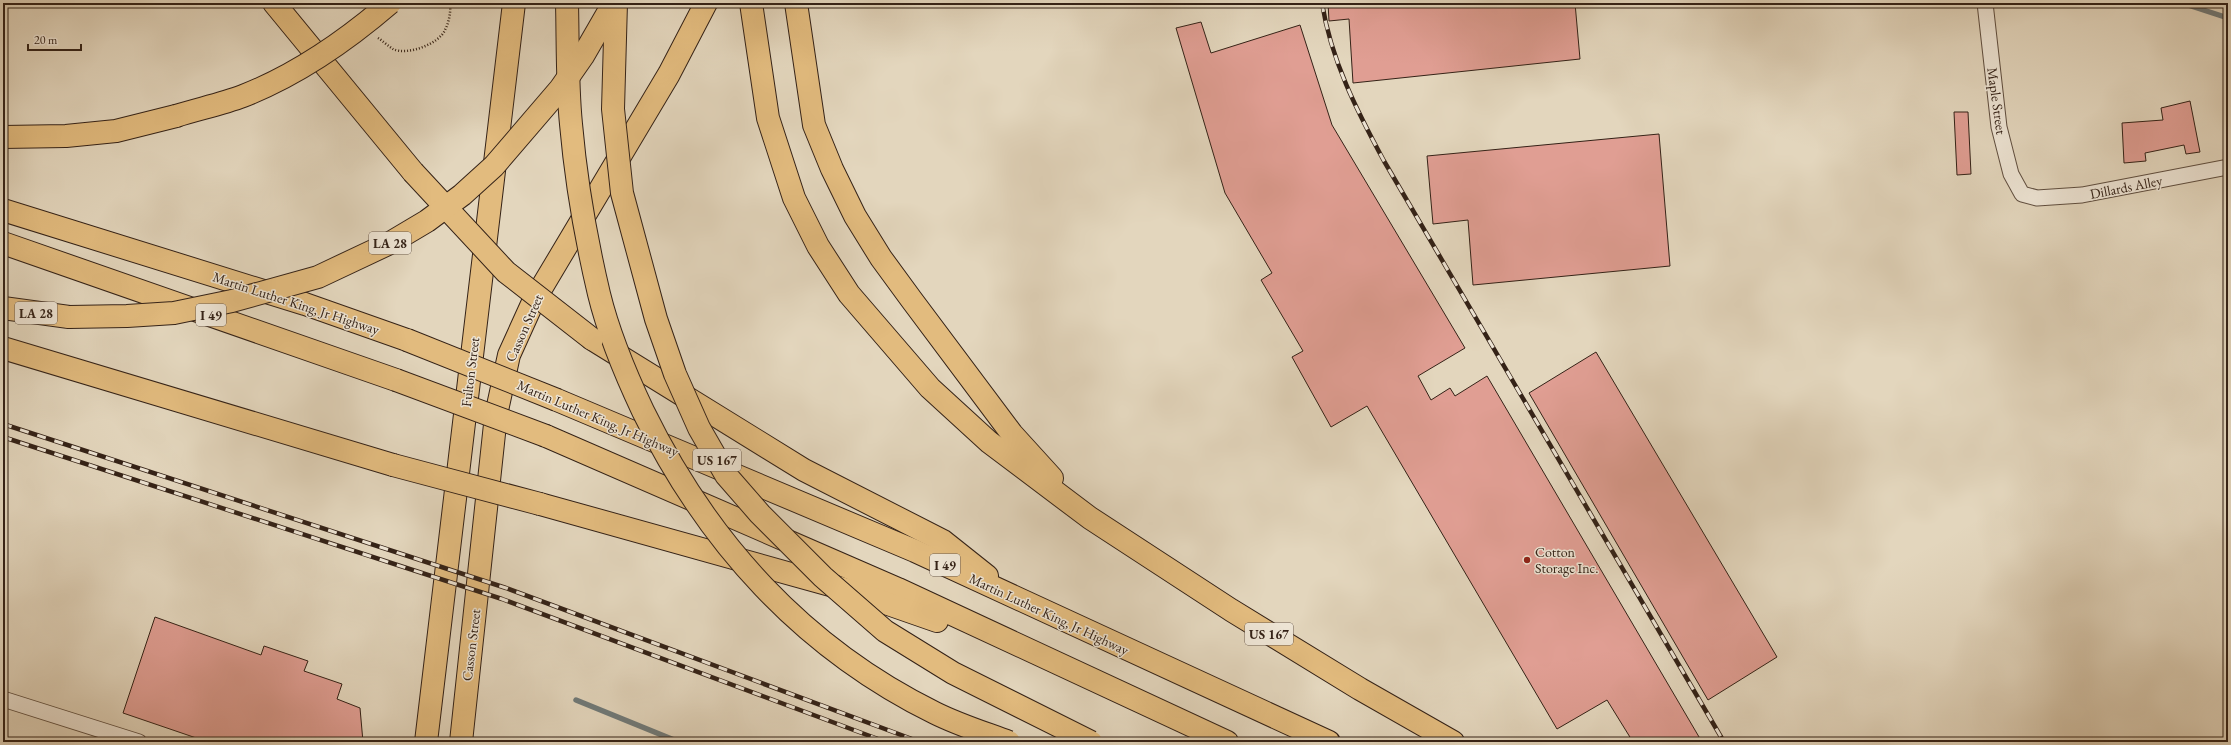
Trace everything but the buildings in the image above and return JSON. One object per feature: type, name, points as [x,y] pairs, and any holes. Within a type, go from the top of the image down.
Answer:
[{"type":"main road","points":[[274,3],[413,172],[506,272],[592,339],[804,470],[943,541],[1020,601]]},
{"type":"main road","points":[[3,137],[66,136],[116,131],[243,96],[286,77],[323,54],[390,3]]},
{"type":"main road","name":"Fulton Street","points":[[426,742],[514,3]]},
{"type":"main road","points":[[567,3],[570,123],[582,206],[599,295],[622,367],[663,452],[710,525],[732,552],[791,616],[827,645],[876,679],[936,714],[1009,742]]},
{"type":"main road","name":"LA 28","points":[[3,308],[69,316],[126,316],[174,313],[232,301],[310,279],[360,258],[427,221],[462,195],[494,166],[560,89],[583,56],[615,3]]},
{"type":"main road","name":"US 167","points":[[615,3],[613,109],[622,193],[656,320],[675,374],[699,428],[726,474],[760,514],[823,577],[885,631],[953,673],[1091,742]]},
{"type":"main road","name":"Casson Street","points":[[461,742],[496,415],[509,355],[533,302],[669,74],[706,3]]},
{"type":"main road","name":"US 167","points":[[751,3],[759,48],[768,118],[794,198],[818,246],[849,294],[930,388],[989,442],[1090,518],[1231,610],[1360,689],[1453,742]]},
{"type":"main road","points":[[796,3],[814,125],[832,169],[856,216],[881,258],[1012,434],[1090,518]]},
{"type":"main road","name":"Martin Luther King, Jr Highway","points":[[3,210],[305,304],[407,340],[557,400],[915,551],[1020,601],[1329,742]]},
{"type":"main road","name":"I 49","points":[[3,243],[396,380],[546,436],[898,589],[1227,742]]},
{"type":"main road","points":[[3,348],[393,465],[540,504],[848,590],[1048,659]]},
{"type":"street","name":"Maple Street","points":[[1985,3],[1999,127],[2011,174],[2022,194]]},
{"type":"street","name":"Dillards Alley","points":[[2022,194],[2037,198],[2082,195],[2228,167]]},
{"type":"street","points":[[3,699],[139,742]]},
{"type":"path","points":[[374,32],[394,50],[414,51],[430,44],[445,32],[451,12],[450,3]]},
{"type":"waterway","points":[[2182,3],[2228,18]]},
{"type":"waterway","points":[[576,700],[679,742]]},
{"type":"railway","points":[[1322,3],[1326,24],[1338,65],[1364,123],[1384,161],[1724,742]]},
{"type":"railway","points":[[3,424],[506,588],[920,742]]},
{"type":"railway","points":[[3,437],[502,599],[886,742]]},
{"type":"place","name":"Cotton Storage Inc.","points":[[1527,560]]}]
